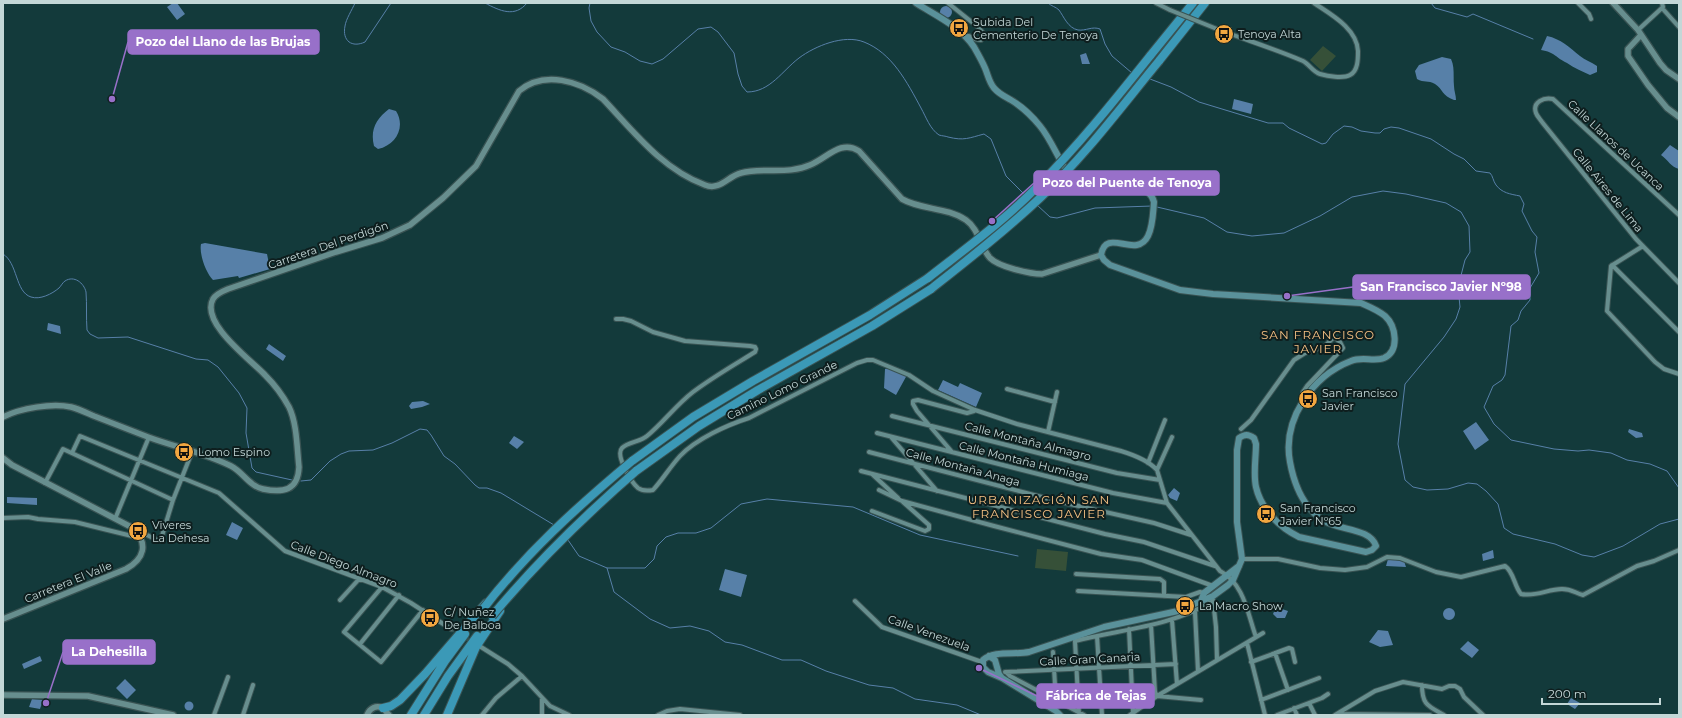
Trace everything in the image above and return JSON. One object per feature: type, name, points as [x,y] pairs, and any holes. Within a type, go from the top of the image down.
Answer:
[{"type":"highway","points":[[383,708],[391,706],[400,700],[425,674],[510,576],[548,536],[581,504],[632,461],[693,417],[753,380],[870,314],[928,278],[983,236],[1036,188],[1090,132],[1193,3]]},
{"type":"highway","points":[[424,715],[457,664],[508,597],[520,582],[573,528],[636,471],[699,426],[758,390],[872,326],[931,289],[988,244],[1042,196],[1096,140],[1205,3]]},
{"type":"highway","points":[[411,715],[445,661],[483,608]]},
{"type":"highway","points":[[447,715],[476,647],[494,616]]},
{"type":"main road","points":[[916,3],[947,23],[965,37],[979,57],[992,86],[1000,95],[1010,99],[1025,110],[1039,124],[1075,182],[1080,186],[1088,188],[1113,186],[1146,190],[1153,196],[1154,202],[1152,220],[1148,236],[1143,243],[1131,246],[1115,242],[1107,243],[1102,248],[1101,255],[1110,265],[1180,290],[1213,294],[1361,303],[1374,308],[1386,317],[1393,328],[1395,341],[1392,351],[1384,358],[1376,360],[1362,358],[1338,367],[1321,380],[1305,397],[1290,431],[1288,444],[1290,462],[1301,496],[1309,510],[1322,520],[1335,527],[1366,534],[1374,539],[1376,546],[1372,550],[1366,552],[1314,540],[1291,533],[1278,523],[1260,499],[1256,486],[1256,444],[1254,438],[1250,435],[1244,434],[1239,438],[1237,450],[1237,522],[1241,562],[1233,580],[1213,599],[1201,601],[1178,611],[1088,631],[1072,638],[1029,652],[992,654],[985,658],[982,662],[983,667],[987,670],[1004,675],[1060,715]]},
{"type":"main road","points":[[1201,601],[1204,593],[1228,575],[1241,562]]},
{"type":"main road","points":[[987,670],[994,669],[996,663],[1002,656],[1008,654]]},
{"type":"main road","points":[[989,656],[994,658],[1004,675]]},
{"type":"street","points":[[948,3],[982,30],[983,33],[981,40],[969,36],[965,37]]},
{"type":"street","points":[[1156,3],[1217,29],[1305,62],[1318,74],[1341,77],[1349,76],[1357,66],[1358,47],[1354,38],[1346,27],[1314,3]]},
{"type":"street","points":[[1578,3],[1589,14],[1591,19]]},
{"type":"street","points":[[1613,3],[1639,33],[1666,70],[1679,79]]},
{"type":"street","points":[[1662,3],[1664,5],[1662,8],[1639,33],[1628,49],[1627,54],[1648,85],[1667,108],[1679,117]]},
{"type":"street","points":[[1662,8],[1679,27]]},
{"type":"street","name":"Carretera Del Perdigón","points":[[3,417],[12,412],[53,406],[72,407],[149,437],[232,466],[257,487],[264,489],[286,490],[292,487],[298,475],[299,467],[292,417],[289,407],[266,376],[224,336],[216,325],[211,306],[213,299],[218,294],[228,289],[382,238],[410,225],[469,174],[476,166],[519,91],[525,86],[533,83],[556,79],[564,80],[595,93],[604,99],[659,158],[670,167],[706,186],[720,185],[739,173],[748,171],[784,172],[797,170],[811,165],[839,148],[847,146],[853,147],[859,151],[902,199],[910,204],[953,214],[966,220],[973,227],[990,257],[996,262],[1022,272],[1042,274],[1101,255]]},
{"type":"street","name":"Calle Llanos de Ucanca","points":[[1539,101],[1543,98],[1553,99],[1679,215]]},
{"type":"street","name":"Calle Aires de Lima","points":[[1539,101],[1536,106],[1536,112],[1542,122],[1643,246],[1679,283]]},
{"type":"street","points":[[1643,246],[1612,265],[1610,269],[1607,311],[1655,362],[1664,369],[1679,374]]},
{"type":"street","points":[[1612,265],[1679,332]]},
{"type":"street","name":"Camino Lomo Grande","points":[[616,319],[630,321],[653,332],[685,341],[750,346],[755,347],[756,349],[755,352],[693,392],[674,408],[646,437],[639,442],[623,447],[619,452],[620,459],[633,482],[639,488],[646,491],[653,490],[678,458],[697,443],[732,424],[749,418],[845,369],[866,360],[873,360],[909,375],[933,391],[975,410],[1017,424],[1137,456],[1158,470]]},
{"type":"street","points":[[1241,429],[1251,420],[1294,360],[1305,353],[1324,347],[1334,337],[1340,342],[1343,348],[1307,386],[1303,392],[1305,397]]},
{"type":"street","points":[[1007,390],[1055,402]]},
{"type":"street","points":[[1048,432],[1057,392]]},
{"type":"street","points":[[952,452],[917,411],[913,401],[918,400],[967,413],[975,410]]},
{"type":"street","name":"Calle Montaña Almagro","points":[[892,416],[1116,473],[1160,480]]},
{"type":"street","points":[[1148,463],[1165,420]]},
{"type":"street","name":"Calle Montaña Humiaga","points":[[877,433],[1113,494],[1167,503]]},
{"type":"street","name":"Calle Diego Almagro","points":[[72,452],[80,436],[224,496],[285,551],[382,586],[399,595],[451,629]]},
{"type":"street","points":[[115,520],[130,480],[149,437]]},
{"type":"street","points":[[891,437],[938,490]]},
{"type":"street","points":[[1172,437],[1158,470],[1167,503],[1220,572],[1228,575],[1237,586],[1256,637]]},
{"type":"street","points":[[45,483],[63,448],[173,500]]},
{"type":"street","points":[[3,518],[28,517],[75,522],[140,536],[145,534],[157,540],[160,539],[181,478],[192,452]]},
{"type":"street","name":"Calle Montaña Anaga","points":[[869,452],[1061,502],[1154,523],[1192,536]]},
{"type":"street","points":[[3,458],[12,465],[45,483],[133,528],[140,536]]},
{"type":"street","points":[[861,471],[1105,534],[1144,542],[1216,566]]},
{"type":"street","points":[[872,473],[929,525],[929,529],[925,530],[872,511]]},
{"type":"street","points":[[879,490],[902,501],[1101,554],[1133,558],[1213,586]]},
{"type":"street","name":"Carretera El Valle","points":[[3,619],[126,569],[139,560],[143,552],[140,536]]},
{"type":"street","points":[[1241,562],[1278,559],[1320,568],[1345,570],[1367,567],[1387,558],[1400,558],[1436,572],[1461,576],[1505,566],[1510,570],[1517,590],[1522,594],[1535,595],[1561,589],[1572,589],[1583,595],[1632,568],[1654,561],[1679,550]]},
{"type":"street","points":[[1076,574],[1160,579],[1164,582],[1164,596]]},
{"type":"street","points":[[340,600],[360,578]]},
{"type":"street","points":[[382,586],[344,632],[381,662],[423,610]]},
{"type":"street","points":[[1078,591],[1186,597],[1200,592],[1204,593]]},
{"type":"street","points":[[360,644],[399,595]]},
{"type":"street","points":[[1079,714],[1075,641],[1172,620],[1196,612],[1213,599]]},
{"type":"street","points":[[1213,599],[1217,659]]},
{"type":"street","name":"Calle Venezuela","points":[[855,601],[882,627],[982,662]]},
{"type":"street","points":[[1196,612],[1198,671]]},
{"type":"street","points":[[1172,620],[1177,684]]},
{"type":"street","points":[[1151,625],[1155,692],[1157,696]]},
{"type":"street","points":[[1129,629],[1132,713]]},
{"type":"street","points":[[1132,713],[1217,659],[1263,633]]},
{"type":"street","points":[[1097,636],[1102,715]]},
{"type":"street","points":[[1247,643],[1265,715]]},
{"type":"street","points":[[481,647],[508,664],[522,676],[542,699],[554,709],[569,715]]},
{"type":"street","points":[[1251,662],[1289,648],[1292,650],[1295,662]]},
{"type":"street","points":[[1054,652],[1056,701]]},
{"type":"street","points":[[1275,653],[1288,690]]},
{"type":"street","name":"Calle Gran Canaria","points":[[1004,675],[1054,669],[1176,664]]},
{"type":"street","points":[[515,671],[515,682]]},
{"type":"street","points":[[1004,675],[1010,676],[1079,714],[1084,715]]},
{"type":"street","points":[[482,715],[496,698],[522,676]]},
{"type":"street","points":[[214,715],[228,677]]},
{"type":"street","points":[[1261,700],[1319,678]]},
{"type":"street","points":[[515,682],[527,683]]},
{"type":"street","points":[[1336,714],[1375,691],[1403,682],[1442,689],[1449,686],[1455,686],[1460,689],[1464,697],[1483,715]]},
{"type":"street","points":[[243,715],[253,685]]},
{"type":"street","points":[[1422,685],[1422,698],[1427,705],[1444,715]]},
{"type":"street","points":[[3,694],[88,696],[173,715]]},
{"type":"street","points":[[1276,715],[1322,698],[1328,694]]},
{"type":"street","points":[[1157,696],[1201,700]]},
{"type":"street","points":[[542,699],[542,715]]},
{"type":"street","points":[[1309,703],[1315,715]]},
{"type":"street","points":[[367,715],[373,708],[383,708],[389,715]]},
{"type":"street","points":[[1294,708],[1297,715]]},
{"type":"street","points":[[658,715],[666,711],[680,709],[740,715]]},
{"type":"street","points":[[712,715],[717,713]]},
{"type":"street","points":[[1336,714],[1430,715]]},
{"type":"green space","points":[[1323,46],[1336,56],[1322,71],[1310,60]]},
{"type":"green space","points":[[1037,549],[1068,552],[1066,571],[1035,568]]},
{"type":"water","points":[[173,3],[177,3],[185,14],[177,20],[167,7]]},
{"type":"water","points":[[946,6],[950,8],[952,12],[950,16],[946,18],[942,16],[940,12],[942,8]]},
{"type":"water","points":[[1547,36],[1561,41],[1597,66],[1597,72],[1590,75],[1552,54],[1541,50]]},
{"type":"water","points":[[1086,53],[1090,64],[1082,64],[1080,55]]},
{"type":"water","points":[[1442,57],[1451,59],[1452,62],[1456,100],[1447,97],[1435,84],[1417,79],[1415,71],[1419,65]]},
{"type":"water","points":[[1234,99],[1253,104],[1251,114],[1232,109]]},
{"type":"water","points":[[389,109],[396,111],[399,117],[400,123],[398,134],[390,144],[378,149],[374,146],[373,140],[375,125]]},
{"type":"water","points":[[1670,145],[1679,151],[1679,169],[1661,155]]},
{"type":"water","points":[[205,243],[267,254],[270,269],[239,278],[238,276],[213,280],[208,273],[202,258],[201,244]]},
{"type":"water","points":[[48,323],[60,326],[61,334],[47,330]]},
{"type":"water","points":[[269,344],[286,356],[283,361],[266,349]]},
{"type":"water","points":[[889,368],[907,375],[896,395],[884,388],[885,369]]},
{"type":"water","points":[[943,380],[958,387],[960,383],[982,393],[976,407],[938,390]]},
{"type":"water","points":[[423,401],[430,404],[411,409],[409,406],[412,402]]},
{"type":"water","points":[[1476,422],[1489,440],[1475,450],[1463,431]]},
{"type":"water","points":[[1629,429],[1642,433],[1643,437],[1636,438],[1628,432]]},
{"type":"water","points":[[514,436],[524,442],[517,449],[509,443]]},
{"type":"water","points":[[1174,488],[1180,493],[1177,501],[1170,498],[1168,495]]},
{"type":"water","points":[[7,497],[37,498],[37,505],[7,503]]},
{"type":"water","points":[[232,522],[243,528],[237,540],[226,535]]},
{"type":"water","points":[[1493,550],[1494,558],[1483,561],[1482,554]]},
{"type":"water","points":[[1388,559],[1404,561],[1406,567],[1386,566]]},
{"type":"water","points":[[725,569],[747,575],[741,597],[719,590]]},
{"type":"water","points":[[1276,607],[1288,611],[1285,618],[1277,618],[1273,614]]},
{"type":"water","points":[[1447,608],[1451,608],[1455,614],[1451,620],[1447,620],[1443,616],[1443,612]]},
{"type":"water","points":[[1378,630],[1388,631],[1393,645],[1380,647],[1369,642]]},
{"type":"water","points":[[1468,641],[1479,650],[1472,658],[1460,649]]},
{"type":"water","points":[[40,656],[42,661],[24,669],[22,664]]},
{"type":"water","points":[[125,679],[136,690],[127,699],[116,688]]},
{"type":"water","points":[[1571,698],[1580,703],[1575,709],[1567,704]]},
{"type":"water","points":[[32,699],[43,700],[40,709],[29,707]]},
{"type":"water","points":[[187,702],[191,702],[193,706],[191,710],[187,710],[185,708],[185,704]]},
{"type":"waterway","points":[[355,3],[347,20],[344,31],[345,36],[352,44],[360,44],[365,42],[391,3]]},
{"type":"waterway","points":[[485,3],[507,12],[512,12],[522,8],[527,3]]},
{"type":"waterway","points":[[590,3],[589,8],[591,21],[597,32],[611,47],[625,52],[640,61],[652,64],[663,59],[698,29],[711,27],[718,32],[734,53],[738,74],[742,86],[747,92],[762,89],[769,85],[799,58],[813,49],[839,40],[848,39],[864,42],[883,53],[898,69],[931,126],[939,135],[962,139],[984,134],[991,139],[1006,176],[1024,194]]},
{"type":"waterway","points":[[1048,3],[1059,10],[1067,22],[1075,29],[1100,29],[1105,44],[1112,56],[1132,73]]},
{"type":"waterway","points":[[1431,3],[1435,8],[1467,17],[1473,14],[1533,39]]},
{"type":"waterway","points":[[1150,79],[1171,87],[1199,102],[1268,123],[1283,123],[1289,128],[1322,144],[1326,143],[1333,134],[1344,126],[1375,133],[1380,133],[1384,129],[1391,127],[1399,128],[1431,139],[1464,159],[1476,171],[1490,173],[1494,182],[1501,190],[1506,193],[1520,196],[1524,204],[1522,211],[1532,231],[1537,237],[1535,252],[1539,273],[1530,288],[1530,300],[1521,311],[1518,320],[1511,326],[1505,375],[1502,380],[1493,386],[1484,407],[1494,424],[1511,440],[1554,449],[1578,451],[1589,450],[1611,453],[1627,460],[1650,464],[1667,471],[1679,488]]},
{"type":"waterway","points":[[1157,207],[1204,218],[1227,232],[1252,236],[1284,233],[1320,216],[1352,197],[1383,191],[1406,194],[1446,203],[1461,212],[1469,226],[1470,252],[1465,260],[1458,287],[1460,307],[1456,319],[1444,337],[1405,384],[1398,444],[1405,480],[1413,487],[1427,490],[1448,489],[1468,483],[1477,484],[1498,504],[1504,528],[1513,534],[1555,544],[1582,555],[1594,557],[1623,546],[1660,524],[1679,519]]},
{"type":"waterway","points":[[1037,205],[1050,217],[1057,218],[1095,208],[1152,206]]},
{"type":"waterway","points":[[3,254],[8,258],[22,289],[31,297],[38,298],[49,294],[59,288],[68,279],[75,279],[81,283],[86,292],[87,330],[90,334],[98,338],[128,337],[196,359],[208,360],[218,367],[239,393],[247,408],[246,433],[252,468],[256,472],[292,480]]},
{"type":"waterway","points":[[301,481],[311,480],[330,461],[341,454],[349,451],[373,450],[392,443],[420,429],[427,430],[444,456],[455,464],[479,488],[487,488],[501,493],[554,525]]},
{"type":"waterway","points":[[568,540],[579,556],[607,568],[645,568],[654,559],[657,546],[666,537],[678,533],[696,533],[711,528],[741,504],[767,499],[853,507],[920,535],[1018,556]]},
{"type":"waterway","points":[[607,568],[614,592],[650,619],[670,628],[690,626],[709,631],[725,642],[742,645],[782,660],[801,660],[826,671],[869,685],[893,688],[915,699],[957,705],[981,715]]},
{"type":"tunnel","points":[[451,629],[474,643]]},
{"type":"place","name":"Subida Del Cementerio De Tenoya","points":[[959,28]]},
{"type":"place","name":"Tenoya Alta","points":[[1224,34]]},
{"type":"place","name":"Pozo del Llano de las Brujas","points":[[112,99]]},
{"type":"place","name":"Pozo del Puente de Tenoya","points":[[992,221]]},
{"type":"place","name":"San Francisco Javier Nº98","points":[[1287,296]]},
{"type":"place","name":"San Francisco Javier","points":[[1308,399]]},
{"type":"place","name":"Lomo Espino","points":[[184,452]]},
{"type":"place","name":"San Francisco Javier Nº65","points":[[1266,514]]},
{"type":"place","name":"Viveres La Dehesa","points":[[138,531]]},
{"type":"place","name":"La Macro Show","points":[[1185,606]]},
{"type":"place","name":"C/ Nuñez De Balboa","points":[[430,618]]},
{"type":"place","name":"Fábrica de Tejas","points":[[979,668]]},
{"type":"place","name":"La Dehesilla","points":[[46,703]]},
{"type":"district","name":"SAN FRANCISCO JAVIER","points":[[1318,341]]},
{"type":"district","name":"URBANIZACIÓN SAN FRANCISCO JAVIER","points":[[1039,506]]}]
